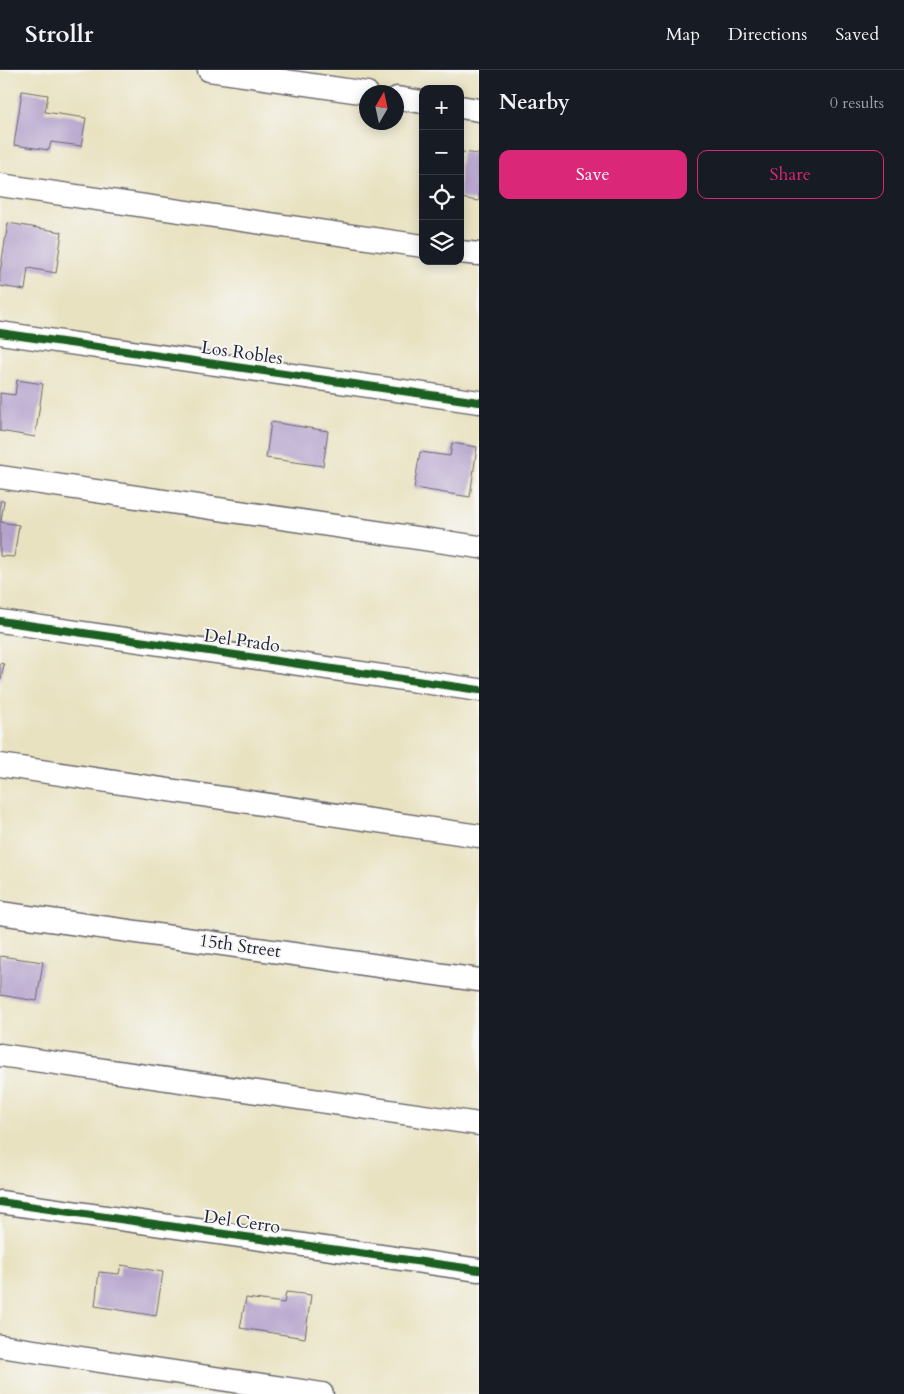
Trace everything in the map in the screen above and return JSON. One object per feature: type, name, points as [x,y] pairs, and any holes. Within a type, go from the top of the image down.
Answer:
[{"type":"street","points":[[209,70],[359,92]]},
{"type":"street","points":[[404,99],[419,101]]},
{"type":"street","points":[[464,108],[479,110]]},
{"type":"street","points":[[0,184],[419,245]]},
{"type":"street","points":[[464,252],[479,254]]},
{"type":"street","name":"Los Robles","points":[[0,333],[479,402]]},
{"type":"street","points":[[0,478],[479,547]]},
{"type":"street","name":"Del Prado","points":[[0,621],[479,690]]},
{"type":"street","points":[[0,765],[479,836]]},
{"type":"street","name":"15th Street","points":[[0,913],[479,980]]},
{"type":"street","points":[[0,1054],[479,1124]]},
{"type":"street","name":"Del Cerro","points":[[0,1202],[479,1270]]},
{"type":"street","points":[[0,1346],[322,1394]]},
{"type":"building","points":[[22,91],[48,95],[45,112],[86,118],[81,146],[51,142],[49,150],[14,145]]},
{"type":"building","points":[[464,152],[479,154],[479,201],[464,199]]},
{"type":"building","points":[[8,223],[62,232],[56,273],[28,268],[25,290],[0,286],[0,272]]},
{"type":"building","points":[[17,380],[43,384],[35,437],[0,431],[0,393],[15,395]]},
{"type":"building","points":[[271,422],[328,431],[323,466],[266,458]]},
{"type":"building","points":[[452,443],[477,447],[470,497],[414,488],[420,452],[450,456]]},
{"type":"building","points":[[0,501],[4,501],[1,522],[19,525],[14,557],[0,556]]},
{"type":"building","points":[[0,663],[4,664],[1,680],[0,680]]},
{"type":"building","points":[[0,956],[43,962],[37,1001],[0,995]]},
{"type":"building","points":[[121,1265],[163,1272],[156,1316],[95,1306],[99,1272],[119,1274]]},
{"type":"building","points":[[286,1292],[311,1295],[305,1338],[240,1328],[246,1298],[284,1303]]},
{"type":"cycle path","points":[[0,333],[479,402]]},
{"type":"cycle path","points":[[0,621],[479,690]]},
{"type":"cycle path","points":[[0,1202],[479,1270]]}]
